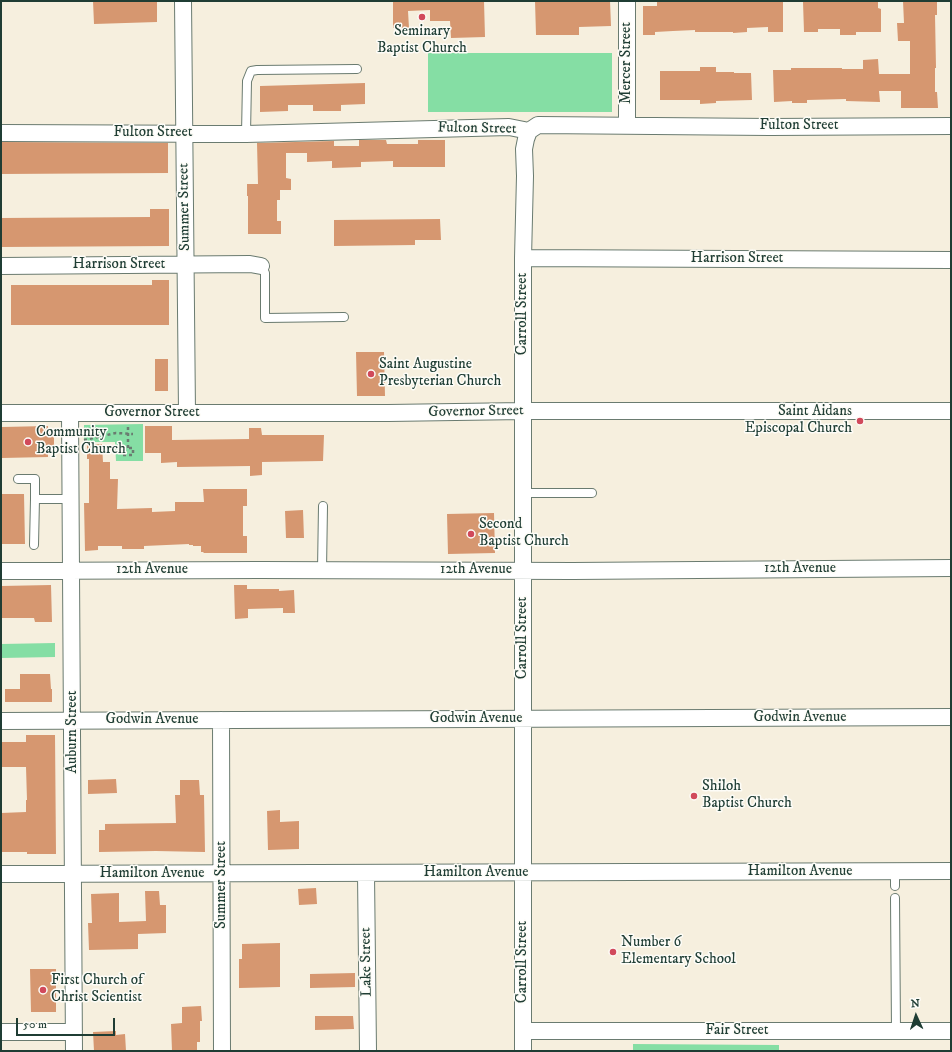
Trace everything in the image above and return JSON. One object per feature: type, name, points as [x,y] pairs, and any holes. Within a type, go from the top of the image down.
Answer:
[{"type":"street","name":"Summer Street","points":[[184,1],[187,413]]},
{"type":"street","name":"Mercer Street","points":[[627,1],[627,125]]},
{"type":"street","name":"Fulton Street","points":[[1,133],[246,134],[509,127],[529,131],[538,126],[627,125],[951,126]]},
{"type":"street","name":"Carroll Street","points":[[523,1051],[523,258],[525,176],[524,149],[529,131]]},
{"type":"street","name":"Harrison Street","points":[[523,258],[951,260]]},
{"type":"street","name":"Harrison Street","points":[[1,266],[250,264],[261,266]]},
{"type":"street","name":"Governor Street","points":[[1,413],[951,411]]},
{"type":"street","name":"Auburn Street","points":[[70,413],[74,1051]]},
{"type":"street","name":"12th Avenue","points":[[1,571],[523,571],[951,568]]},
{"type":"street","name":"Godwin Avenue","points":[[1,721],[951,717]]},
{"type":"street","name":"Summer Street","points":[[221,720],[222,1051]]},
{"type":"street","name":"Hamilton Avenue","points":[[1,874],[522,873],[895,879],[951,871]]},
{"type":"street","name":"Lake Street","points":[[366,874],[368,1051]]},
{"type":"street","name":"Fair Street","points":[[523,1031],[951,1031]]},
{"type":"street","points":[[1,1032],[74,1032]]},
{"type":"lane","points":[[246,134],[247,81],[251,71],[358,69]]},
{"type":"lane","points":[[261,266],[265,273],[265,318],[344,317]]},
{"type":"lane","points":[[18,478],[35,478],[34,546]]},
{"type":"lane","points":[[523,493],[592,493]]},
{"type":"lane","points":[[35,499],[71,499]]},
{"type":"lane","points":[[322,570],[323,506]]},
{"type":"lane","points":[[895,898],[896,1031]]},
{"type":"path","points":[[128,424],[128,448]]},
{"type":"path","points":[[84,440],[116,433],[133,434]]},
{"type":"path","points":[[123,448],[128,448],[133,448],[133,455],[123,455],[123,448]]},
{"type":"green space","points":[[428,53],[612,53],[612,112],[428,112]]},
{"type":"green space","points":[[143,424],[143,461],[116,461],[115,442],[84,442],[84,425]]},
{"type":"green space","points":[[55,643],[55,657],[1,658],[1,644]]},
{"type":"green space","points":[[633,1044],[779,1045],[779,1051],[633,1051]]},
{"type":"building","points":[[93,1],[157,1],[157,22],[94,24]]},
{"type":"building","points":[[393,1],[484,1],[485,37],[451,38],[450,21],[430,21],[430,10],[408,11],[409,28],[393,28]]},
{"type":"building","points":[[535,1],[610,1],[611,26],[579,27],[579,35],[536,35]]},
{"type":"building","points":[[657,1],[783,1],[783,32],[768,32],[768,27],[747,28],[747,32],[733,33],[695,32],[695,30],[655,32],[655,35],[643,35],[643,6],[657,6]]},
{"type":"building","points":[[878,1],[878,8],[881,9],[881,32],[856,32],[856,35],[840,35],[840,29],[818,29],[818,32],[804,32],[803,2]]},
{"type":"building","points":[[903,1],[937,1],[937,15],[935,15],[935,92],[937,92],[938,108],[901,108],[901,91],[879,91],[880,102],[846,101],[846,99],[807,100],[807,103],[792,103],[792,101],[774,102],[773,70],[791,70],[791,68],[863,69],[863,60],[878,59],[879,74],[910,74],[910,41],[898,41],[897,23],[904,23]]},
{"type":"building","points":[[700,67],[716,67],[716,72],[751,73],[752,100],[716,101],[716,103],[700,104],[700,100],[660,100],[660,71],[700,71]]},
{"type":"building","points":[[365,83],[365,104],[341,105],[341,111],[313,111],[313,105],[288,105],[288,111],[260,112],[260,86]]},
{"type":"building","points":[[359,140],[386,140],[387,144],[418,144],[418,140],[445,140],[445,167],[393,167],[393,161],[361,162],[361,167],[332,168],[332,161],[307,162],[307,153],[286,153],[286,178],[291,179],[291,190],[280,190],[280,200],[277,200],[277,221],[281,221],[281,234],[248,234],[247,184],[258,184],[257,143],[334,141],[334,146],[359,146]]},
{"type":"building","points":[[1,142],[168,143],[168,173],[1,174]]},
{"type":"building","points":[[150,209],[169,209],[169,246],[1,247],[1,218],[150,217]]},
{"type":"building","points":[[440,219],[441,240],[415,240],[415,245],[334,246],[334,220]]},
{"type":"building","points":[[152,280],[169,280],[169,325],[11,325],[11,285],[152,285]]},
{"type":"building","name":"Saint Augustine Presbyterian Church","points":[[356,352],[384,352],[385,396],[357,396]]},
{"type":"building","points":[[155,359],[168,359],[168,391],[155,391]]},
{"type":"building","name":"Community Baptist Church","points":[[48,426],[48,434],[54,434],[54,450],[48,450],[48,457],[2,458],[2,427]]},
{"type":"building","points":[[145,426],[172,426],[172,440],[249,439],[249,428],[261,428],[262,435],[324,435],[323,461],[262,462],[262,475],[250,476],[250,466],[177,467],[177,462],[161,463],[161,453],[145,453]]},
{"type":"building","points":[[102,444],[103,462],[110,462],[110,479],[118,479],[117,509],[152,508],[152,512],[175,511],[175,502],[204,502],[203,489],[247,489],[247,506],[243,506],[243,536],[247,536],[247,553],[204,553],[201,552],[201,546],[193,546],[189,544],[144,546],[144,549],[122,549],[122,546],[98,546],[98,550],[85,551],[84,503],[89,503],[89,459],[87,459],[87,445]]},
{"type":"building","points":[[1,494],[24,494],[25,544],[1,544]]},
{"type":"building","points":[[303,510],[304,538],[286,538],[285,511]]},
{"type":"building","name":"Second Baptist Church","points":[[494,513],[495,553],[448,554],[447,514]]},
{"type":"building","points":[[51,585],[52,622],[35,622],[34,618],[1,618],[1,586]]},
{"type":"building","points":[[234,585],[247,585],[247,589],[279,589],[279,591],[294,590],[295,613],[283,613],[283,608],[248,609],[248,618],[235,619]]},
{"type":"building","points":[[20,674],[50,674],[52,702],[5,702],[5,689],[20,689]]},
{"type":"building","points":[[26,735],[55,735],[56,854],[1,852],[1,813],[26,812],[27,800],[26,767],[1,767],[1,742],[26,742]]},
{"type":"building","points":[[116,779],[117,793],[88,794],[88,780]]},
{"type":"building","points":[[180,780],[199,780],[200,795],[204,795],[205,852],[99,852],[99,830],[105,830],[105,824],[176,823],[175,795],[180,795]]},
{"type":"building","points":[[280,810],[280,822],[299,821],[299,849],[268,850],[267,811]]},
{"type":"building","points":[[316,888],[317,904],[299,905],[298,889]]},
{"type":"building","points":[[145,891],[159,891],[160,905],[166,905],[166,933],[138,934],[138,949],[89,950],[88,923],[92,923],[91,894],[119,893],[119,922],[146,921]]},
{"type":"building","points":[[280,943],[280,987],[239,988],[239,959],[242,959],[242,944]]},
{"type":"building","name":"First Church of Christ Scientist","points":[[30,969],[56,969],[56,1012],[31,1012]]},
{"type":"building","points":[[355,973],[355,987],[310,988],[310,974]]},
{"type":"building","points":[[201,1006],[202,1021],[200,1021],[200,1042],[197,1042],[197,1051],[172,1051],[171,1024],[182,1023],[182,1007]]},
{"type":"building","points":[[315,1016],[353,1016],[354,1029],[315,1030]]},
{"type":"building","points":[[116,1031],[116,1035],[125,1034],[126,1051],[94,1051],[93,1032]]},
{"type":"place","name":"Seminary Baptist Church","points":[[422,17]]},
{"type":"place","name":"Saint Augustine Presbyterian Church","points":[[371,374]]},
{"type":"place","name":"Saint Aidans Episcopal Church","points":[[860,421]]},
{"type":"place","name":"Community Baptist Church","points":[[28,442]]},
{"type":"place","name":"Second Baptist Church","points":[[471,534]]},
{"type":"place","name":"Shiloh Baptist Church","points":[[694,796]]},
{"type":"place","name":"Number 6 Elementary School","points":[[613,952]]},
{"type":"place","name":"First Church of Christ Scientist","points":[[43,990]]}]
